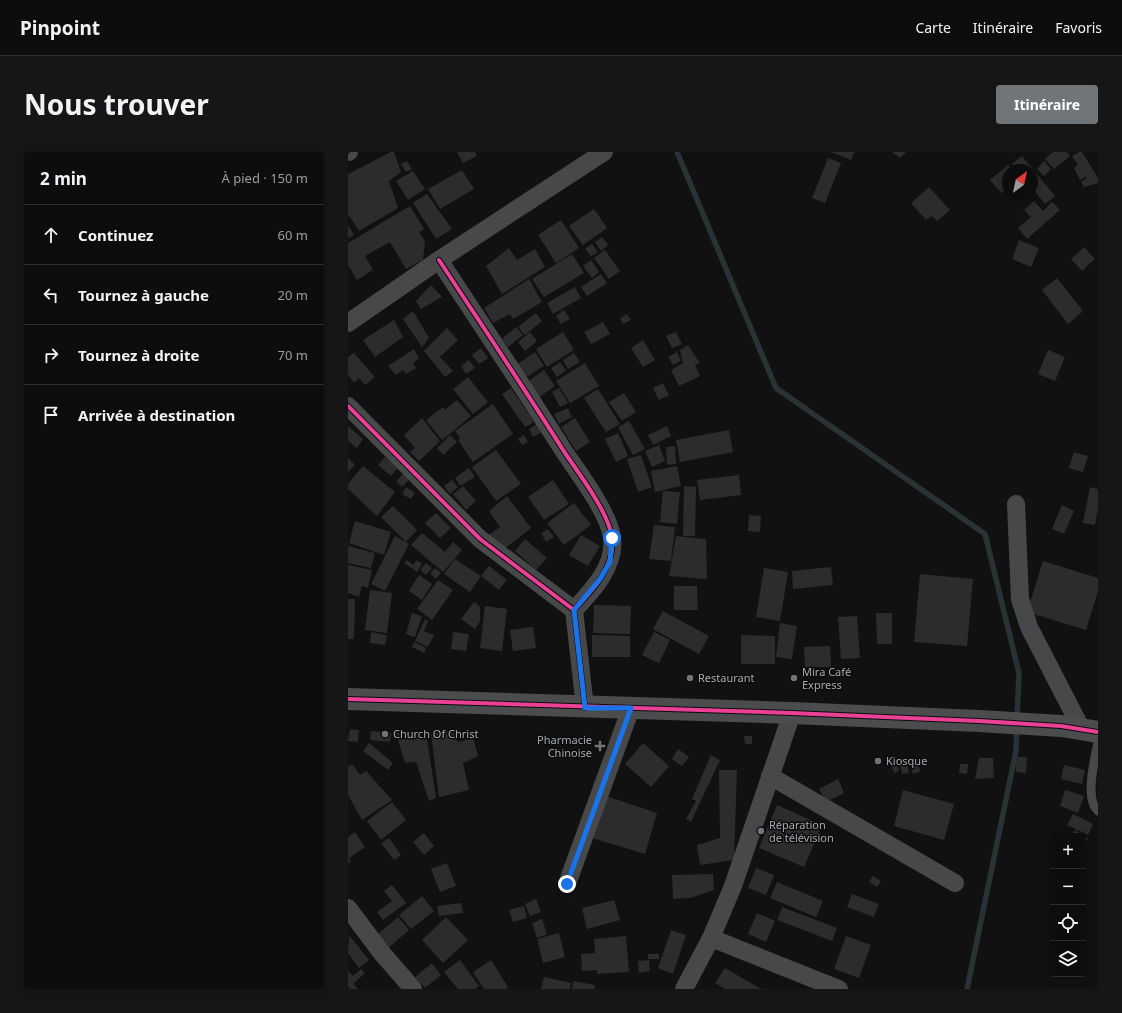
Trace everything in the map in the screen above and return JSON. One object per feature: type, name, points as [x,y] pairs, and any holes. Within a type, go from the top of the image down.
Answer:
[{"type":"street","points":[[348,323],[439,260],[604,152]]},
{"type":"street","points":[[439,260],[602,512],[612,538],[610,562],[600,579],[574,610],[585,708]]},
{"type":"street","points":[[348,406],[480,539],[574,610]]},
{"type":"street","points":[[1016,504],[1020,599],[1028,627],[1089,730]]},
{"type":"street","points":[[348,699],[450,701],[585,708],[792,713],[979,721],[1089,730]]},
{"type":"street","points":[[567,884],[631,708]]},
{"type":"street","points":[[684,989],[711,938],[733,886],[792,713]]},
{"type":"street","points":[[770,776],[955,883]]},
{"type":"street","points":[[348,908],[381,952],[413,989]]},
{"type":"street","points":[[711,938],[838,989]]},
{"type":"lane","points":[[1098,742],[1092,776],[1091,801],[1098,811]]},
{"type":"building","points":[[391,152],[394,152],[401,172],[389,181],[398,208],[359,231],[348,214],[348,174]]},
{"type":"building","points":[[457,152],[475,152],[477,156],[463,163]]},
{"type":"building","points":[[831,152],[854,152],[851,160]]},
{"type":"building","points":[[892,152],[906,152],[900,158]]},
{"type":"building","points":[[1053,152],[1067,152],[1070,156],[1054,169],[1045,159]]},
{"type":"building","points":[[1082,152],[1098,178],[1098,183],[1084,187],[1081,182],[1087,178],[1085,177],[1080,180],[1074,168],[1078,165],[1072,156]]},
{"type":"building","points":[[1022,156],[1029,164],[1012,164]]},
{"type":"building","points":[[828,158],[841,163],[825,203],[812,198]]},
{"type":"building","points":[[407,161],[412,169],[406,172],[401,164]]},
{"type":"building","points":[[1044,161],[1051,169],[1044,176],[1038,170]]},
{"type":"building","points":[[462,170],[474,189],[440,209],[428,189]]},
{"type":"building","points":[[1002,170],[1002,192],[1001,193],[990,180]]},
{"type":"building","points":[[413,171],[425,189],[408,200],[396,181]]},
{"type":"building","points":[[1038,175],[1055,196],[1045,204],[1038,195]]},
{"type":"building","points":[[929,187],[950,210],[937,221],[932,216],[926,220],[911,203]]},
{"type":"building","points":[[427,194],[452,229],[436,239],[413,203]]},
{"type":"building","points":[[1034,201],[1043,211],[1052,202],[1060,210],[1027,239],[1018,228],[1031,217],[1024,210]]},
{"type":"building","points":[[410,206],[424,229],[419,232],[425,241],[423,260],[406,269],[390,242],[365,256],[373,270],[357,280],[348,265],[348,243]]},
{"type":"building","points":[[594,209],[607,228],[583,245],[569,226]]},
{"type":"building","points":[[561,220],[579,248],[556,263],[538,235]]},
{"type":"building","points":[[348,225],[354,235],[348,238]]},
{"type":"building","points":[[602,237],[608,245],[601,251],[595,242]]},
{"type":"building","points":[[1019,240],[1039,248],[1031,267],[1012,259]]},
{"type":"building","points":[[592,244],[598,252],[591,256],[585,249]]},
{"type":"building","points":[[1084,247],[1095,259],[1082,271],[1071,259]]},
{"type":"building","points":[[509,248],[517,260],[535,249],[545,267],[502,294],[486,266]]},
{"type":"building","points":[[605,250],[620,271],[609,279],[594,258]]},
{"type":"building","points":[[572,254],[584,273],[544,297],[532,279]]},
{"type":"building","points":[[591,260],[599,272],[592,278],[583,266]]},
{"type":"building","points":[[601,274],[607,283],[587,296],[581,287]]},
{"type":"building","points":[[1057,278],[1083,311],[1068,324],[1042,290]]},
{"type":"building","points":[[529,279],[542,302],[513,319],[510,314],[493,323],[484,308]]},
{"type":"building","points":[[431,285],[442,297],[421,309],[416,301]]},
{"type":"building","points":[[575,287],[581,298],[553,314],[547,303]]},
{"type":"building","points":[[564,310],[570,319],[561,324],[556,316]]},
{"type":"building","points":[[413,311],[429,338],[422,347],[403,319]]},
{"type":"building","points":[[536,313],[542,321],[525,335],[518,327]]},
{"type":"building","points":[[627,314],[631,320],[623,324],[620,318]]},
{"type":"building","points":[[394,320],[403,337],[375,357],[363,340]]},
{"type":"building","points":[[603,322],[610,334],[591,344],[584,332]]},
{"type":"building","points":[[516,327],[523,335],[508,347],[502,339]]},
{"type":"building","points":[[447,328],[458,340],[440,357],[453,371],[445,377],[424,351]]},
{"type":"building","points":[[530,332],[537,341],[525,351],[518,342]]},
{"type":"building","points":[[563,332],[574,350],[547,367],[536,349]]},
{"type":"building","points":[[676,332],[682,344],[672,348],[666,336]]},
{"type":"building","points":[[643,340],[655,360],[643,367],[631,348]]},
{"type":"building","points":[[688,345],[700,363],[695,365],[700,376],[679,386],[671,370],[683,363],[680,350]]},
{"type":"building","points":[[481,348],[488,358],[479,364],[472,355]]},
{"type":"building","points":[[414,349],[419,358],[413,363],[416,368],[406,374],[403,370],[396,375],[388,366]]},
{"type":"building","points":[[1048,350],[1065,357],[1055,381],[1038,374]]},
{"type":"building","points":[[535,352],[544,366],[525,378],[516,365]]},
{"type":"building","points":[[677,352],[681,361],[673,365],[668,357]]},
{"type":"building","points":[[354,353],[375,377],[365,385],[359,378],[354,383],[348,375],[348,357]]},
{"type":"building","points":[[574,353],[580,362],[568,369],[563,360]]},
{"type":"building","points":[[469,360],[475,368],[466,374],[461,366]]},
{"type":"building","points":[[560,362],[566,370],[557,377],[551,368]]},
{"type":"building","points":[[585,363],[599,386],[570,403],[556,381]]},
{"type":"building","points":[[544,370],[555,386],[538,398],[527,382]]},
{"type":"building","points":[[468,377],[488,402],[473,414],[453,389]]},
{"type":"building","points":[[663,383],[669,395],[659,400],[653,388]]},
{"type":"building","points":[[511,388],[534,422],[525,427],[502,394]]},
{"type":"building","points":[[559,388],[568,403],[560,407],[552,392]]},
{"type":"building","points":[[598,389],[620,424],[606,432],[584,398]]},
{"type":"building","points":[[624,393],[636,412],[622,421],[609,402]]},
{"type":"building","points":[[457,400],[471,416],[442,440],[426,420],[443,407],[445,410]]},
{"type":"building","points":[[493,404],[513,434],[473,462],[458,440],[460,438],[455,431]]},
{"type":"building","points":[[568,408],[572,417],[559,424],[554,414]]},
{"type":"building","points":[[422,418],[440,441],[419,461],[410,452],[415,448],[404,435]]},
{"type":"building","points":[[575,418],[590,442],[576,451],[561,427]]},
{"type":"building","points":[[629,421],[645,449],[633,455],[618,427]]},
{"type":"building","points":[[537,424],[542,432],[533,437],[529,429]]},
{"type":"building","points":[[348,426],[363,439],[357,448],[348,441]]},
{"type":"building","points":[[667,426],[671,436],[653,445],[648,435]]},
{"type":"building","points":[[729,430],[733,452],[680,462],[676,440]]},
{"type":"building","points":[[618,433],[628,456],[616,462],[605,439]]},
{"type":"building","points":[[450,435],[457,442],[443,455],[437,448]]},
{"type":"building","points":[[524,435],[528,442],[522,445],[518,439]]},
{"type":"building","points":[[659,445],[665,461],[652,467],[645,451]]},
{"type":"building","points":[[675,446],[676,464],[667,465],[666,447]]},
{"type":"building","points":[[496,450],[521,484],[496,501],[472,467]]},
{"type":"building","points":[[1074,452],[1088,456],[1083,472],[1069,468]]},
{"type":"building","points":[[641,455],[652,487],[638,492],[627,459]]},
{"type":"building","points":[[385,457],[398,468],[391,476],[378,465]]},
{"type":"building","points":[[348,458],[355,465],[348,472]]},
{"type":"building","points":[[363,466],[395,492],[377,516],[348,489],[348,484]]},
{"type":"building","points":[[677,466],[681,486],[655,492],[651,471]]},
{"type":"building","points":[[469,468],[475,477],[460,486],[455,478]]},
{"type":"building","points":[[404,473],[410,479],[402,487],[396,481]]},
{"type":"building","points":[[739,475],[741,495],[700,500],[697,480]]},
{"type":"building","points":[[452,480],[458,487],[450,494],[444,486]]},
{"type":"building","points":[[553,480],[569,504],[544,520],[528,497]]},
{"type":"building","points":[[463,486],[476,501],[466,510],[453,494]]},
{"type":"building","points":[[684,486],[696,487],[695,536],[683,536]]},
{"type":"building","points":[[406,487],[415,493],[411,499],[402,494]]},
{"type":"building","points":[[1090,487],[1098,489],[1098,509],[1095,525],[1083,523]]},
{"type":"building","points":[[663,491],[680,492],[677,524],[660,522]]},
{"type":"building","points":[[507,496],[531,528],[504,549],[489,535],[500,527],[489,511]]},
{"type":"building","points":[[574,503],[591,525],[564,545],[547,523]]},
{"type":"building","points":[[1062,505],[1074,511],[1064,534],[1052,529]]},
{"type":"building","points":[[393,506],[417,530],[406,542],[381,517]]},
{"type":"building","points":[[436,513],[451,528],[440,538],[425,523]]},
{"type":"building","points":[[749,515],[761,516],[760,532],[748,531]]},
{"type":"building","points":[[355,521],[391,532],[384,555],[349,543]]},
{"type":"building","points":[[654,525],[675,527],[671,561],[649,559]]},
{"type":"building","points":[[548,529],[554,537],[546,542],[541,533]]},
{"type":"building","points":[[422,533],[445,552],[453,542],[462,550],[443,572],[411,545]]},
{"type":"building","points":[[581,535],[600,546],[588,566],[569,555]]},
{"type":"building","points":[[395,536],[409,544],[385,591],[371,584]]},
{"type":"building","points":[[676,536],[706,539],[707,579],[669,576]]},
{"type":"building","points":[[525,539],[547,558],[536,570],[515,551]]},
{"type":"building","points":[[348,546],[375,553],[371,568],[348,563]]},
{"type":"building","points":[[455,559],[481,576],[470,592],[444,574]]},
{"type":"building","points":[[407,560],[413,565],[417,560],[422,564],[417,572],[404,563]]},
{"type":"building","points":[[1043,561],[1098,578],[1098,591],[1086,630],[1027,612]]},
{"type":"building","points":[[426,563],[432,568],[426,575],[420,570]]},
{"type":"building","points":[[348,565],[372,570],[368,588],[362,586],[359,597],[348,593]]},
{"type":"building","points":[[489,566],[507,580],[499,590],[481,576]]},
{"type":"building","points":[[831,567],[833,585],[793,589],[792,571]]},
{"type":"building","points":[[435,568],[441,573],[436,579],[430,573]]},
{"type":"building","points":[[764,568],[788,572],[780,621],[756,617]]},
{"type":"building","points":[[920,574],[973,579],[967,646],[914,642]]},
{"type":"building","points":[[419,575],[432,584],[422,600],[409,591]]},
{"type":"building","points":[[438,580],[453,590],[432,620],[417,609]]},
{"type":"building","points":[[674,586],[697,586],[698,610],[674,610]]},
{"type":"building","points":[[370,590],[392,593],[387,633],[365,630]]},
{"type":"building","points":[[348,599],[355,599],[354,639],[348,639]]},
{"type":"building","points":[[474,602],[480,607],[480,621],[475,629],[461,619]]},
{"type":"building","points":[[594,605],[631,606],[630,634],[593,633]]},
{"type":"building","points":[[485,606],[507,609],[502,651],[480,648]]},
{"type":"building","points":[[663,611],[709,636],[699,654],[653,629]]},
{"type":"building","points":[[412,613],[422,616],[415,637],[406,634]]},
{"type":"building","points":[[876,613],[892,613],[892,644],[877,644]]},
{"type":"building","points":[[857,616],[860,658],[841,659],[838,617]]},
{"type":"building","points":[[425,619],[428,621],[424,631],[434,635],[428,647],[415,641]]},
{"type":"building","points":[[780,623],[797,626],[792,659],[776,657]]},
{"type":"building","points":[[533,627],[536,648],[513,651],[510,630]]},
{"type":"building","points":[[371,632],[387,635],[385,645],[370,643]]},
{"type":"building","points":[[453,632],[469,634],[466,651],[451,649]]},
{"type":"building","points":[[654,632],[670,640],[659,663],[642,655]]},
{"type":"building","points":[[592,635],[630,636],[630,657],[592,657]]},
{"type":"building","points":[[741,635],[775,636],[775,664],[741,664]]},
{"type":"building","points":[[414,642],[426,648],[424,653],[412,647]]},
{"type":"building","points":[[830,646],[831,667],[805,667],[804,647]]},
{"type":"building","points":[[350,729],[359,730],[358,742],[348,741]]},
{"type":"building","points":[[452,730],[458,742],[473,738],[478,756],[463,763],[469,790],[439,797],[431,734]]},
{"type":"building","points":[[371,731],[391,733],[390,742],[370,740]]},
{"type":"building","points":[[426,732],[436,798],[429,801],[416,762],[405,763],[396,733]]},
{"type":"building","points":[[744,736],[752,736],[752,744],[745,744]]},
{"type":"building","points":[[369,743],[393,763],[388,770],[363,751]]},
{"type":"building","points":[[643,743],[669,766],[651,787],[625,764]]},
{"type":"building","points":[[678,749],[689,757],[682,766],[672,759]]},
{"type":"building","points":[[711,755],[720,760],[691,822],[686,819],[696,801],[692,799]]},
{"type":"building","points":[[1016,757],[1027,757],[1026,773],[1016,772]]},
{"type":"building","points":[[979,758],[993,758],[994,778],[975,779]]},
{"type":"building","points":[[918,761],[920,772],[913,774],[910,763]]},
{"type":"building","points":[[896,762],[899,771],[894,773],[891,765]]},
{"type":"building","points":[[907,763],[909,773],[902,774],[900,764]]},
{"type":"building","points":[[352,764],[360,775],[366,771],[392,800],[362,820],[348,795],[348,767]]},
{"type":"building","points":[[960,764],[968,764],[967,774],[959,773]]},
{"type":"building","points":[[1064,765],[1085,770],[1082,784],[1061,779]]},
{"type":"building","points":[[719,770],[737,770],[734,860],[700,865],[697,845],[720,838]]},
{"type":"building","points":[[838,779],[844,793],[826,802],[819,789]]},
{"type":"building","points":[[903,790],[954,804],[944,840],[894,826]]},
{"type":"building","points":[[1065,790],[1084,796],[1078,813],[1060,806]]},
{"type":"building","points":[[606,796],[657,813],[645,854],[592,838]]},
{"type":"building","points":[[392,802],[406,820],[381,840],[367,821]]},
{"type":"building","points":[[777,805],[822,825],[804,867],[759,848]]},
{"type":"building","points":[[1073,814],[1093,824],[1088,835],[1067,825]]},
{"type":"building","points":[[1075,830],[1080,833],[1073,833]]},
{"type":"building","points":[[355,832],[365,847],[349,858],[351,861],[348,863],[348,837]]},
{"type":"building","points":[[424,833],[434,846],[424,855],[413,842]]},
{"type":"building","points":[[389,838],[401,855],[394,860],[381,843]]},
{"type":"building","points":[[447,863],[456,886],[440,892],[431,869]]},
{"type":"building","points":[[756,868],[774,875],[766,895],[748,888]]},
{"type":"building","points":[[713,874],[714,890],[690,898],[673,899],[672,875]]},
{"type":"building","points":[[873,876],[881,881],[877,887],[869,882]]},
{"type":"building","points":[[777,882],[823,901],[816,917],[770,898]]},
{"type":"building","points":[[392,885],[406,903],[383,920],[377,912],[392,901],[384,891]]},
{"type":"building","points":[[852,894],[879,904],[874,917],[847,907]]},
{"type":"building","points":[[422,896],[434,911],[411,929],[399,915]]},
{"type":"building","points":[[536,899],[541,912],[530,916],[525,904]]},
{"type":"building","points":[[614,900],[620,920],[587,929],[582,908]]},
{"type":"building","points":[[461,903],[463,913],[439,916],[437,906]]},
{"type":"building","points":[[524,906],[527,918],[513,922],[509,910]]},
{"type":"building","points":[[782,907],[837,928],[832,941],[777,920]]},
{"type":"building","points":[[757,913],[775,921],[766,942],[748,934]]},
{"type":"building","points":[[398,917],[409,930],[387,949],[376,936]]},
{"type":"building","points":[[446,917],[468,940],[443,963],[422,940]]},
{"type":"building","points":[[542,919],[547,934],[537,938],[532,923]]},
{"type":"building","points":[[671,930],[686,935],[673,974],[658,968]]},
{"type":"building","points":[[559,933],[565,957],[543,963],[537,939]]},
{"type":"building","points":[[349,935],[369,960],[359,968],[348,953]]},
{"type":"building","points":[[626,936],[629,972],[597,974],[597,970],[582,971],[581,954],[595,953],[594,939]]},
{"type":"building","points":[[846,936],[871,945],[859,978],[834,969]]},
{"type":"building","points":[[648,954],[659,954],[659,959],[648,959]]},
{"type":"building","points":[[460,960],[479,986],[475,989],[458,989],[444,972]]},
{"type":"building","points":[[491,960],[508,987],[506,989],[484,989],[473,972]]},
{"type":"building","points":[[649,960],[650,971],[639,973],[638,961]]},
{"type":"building","points":[[432,963],[441,975],[425,988],[415,977]]},
{"type":"building","points":[[725,968],[761,989],[725,989],[715,983]]},
{"type":"building","points":[[361,969],[365,973],[353,984],[358,989],[348,989],[348,971],[353,976]]},
{"type":"building","points":[[544,977],[571,983],[570,989],[541,989]]},
{"type":"building","points":[[573,981],[595,985],[594,989],[572,989]]},
{"type":"waterway","points":[[677,152],[776,388],[985,534],[1019,673],[1017,718]]},
{"type":"waterway","points":[[967,989],[1016,751],[1017,727]]},
{"type":"cycle path","points":[[439,260],[593,494],[605,516],[612,537],[610,558],[595,586],[574,610]]},
{"type":"cycle path","points":[[348,406],[480,539],[574,610],[585,708]]},
{"type":"cycle path","points":[[348,699],[792,713],[979,721],[1061,726],[1098,732]]},
{"type":"place","name":"Restaurant","points":[[690,678]]},
{"type":"place","name":"Mira Café Express","points":[[794,678]]},
{"type":"place","name":"Church Of Christ","points":[[385,734]]},
{"type":"place","name":"Pharmacie Chinoise","points":[[600,746]]},
{"type":"place","name":"Kiosque","points":[[878,761]]},
{"type":"place","name":"Réparation de télévision","points":[[761,831]]},
{"type":"route","points":[[567,884],[631,708],[585,708],[574,610],[600,579],[610,562],[612,538]]}]
